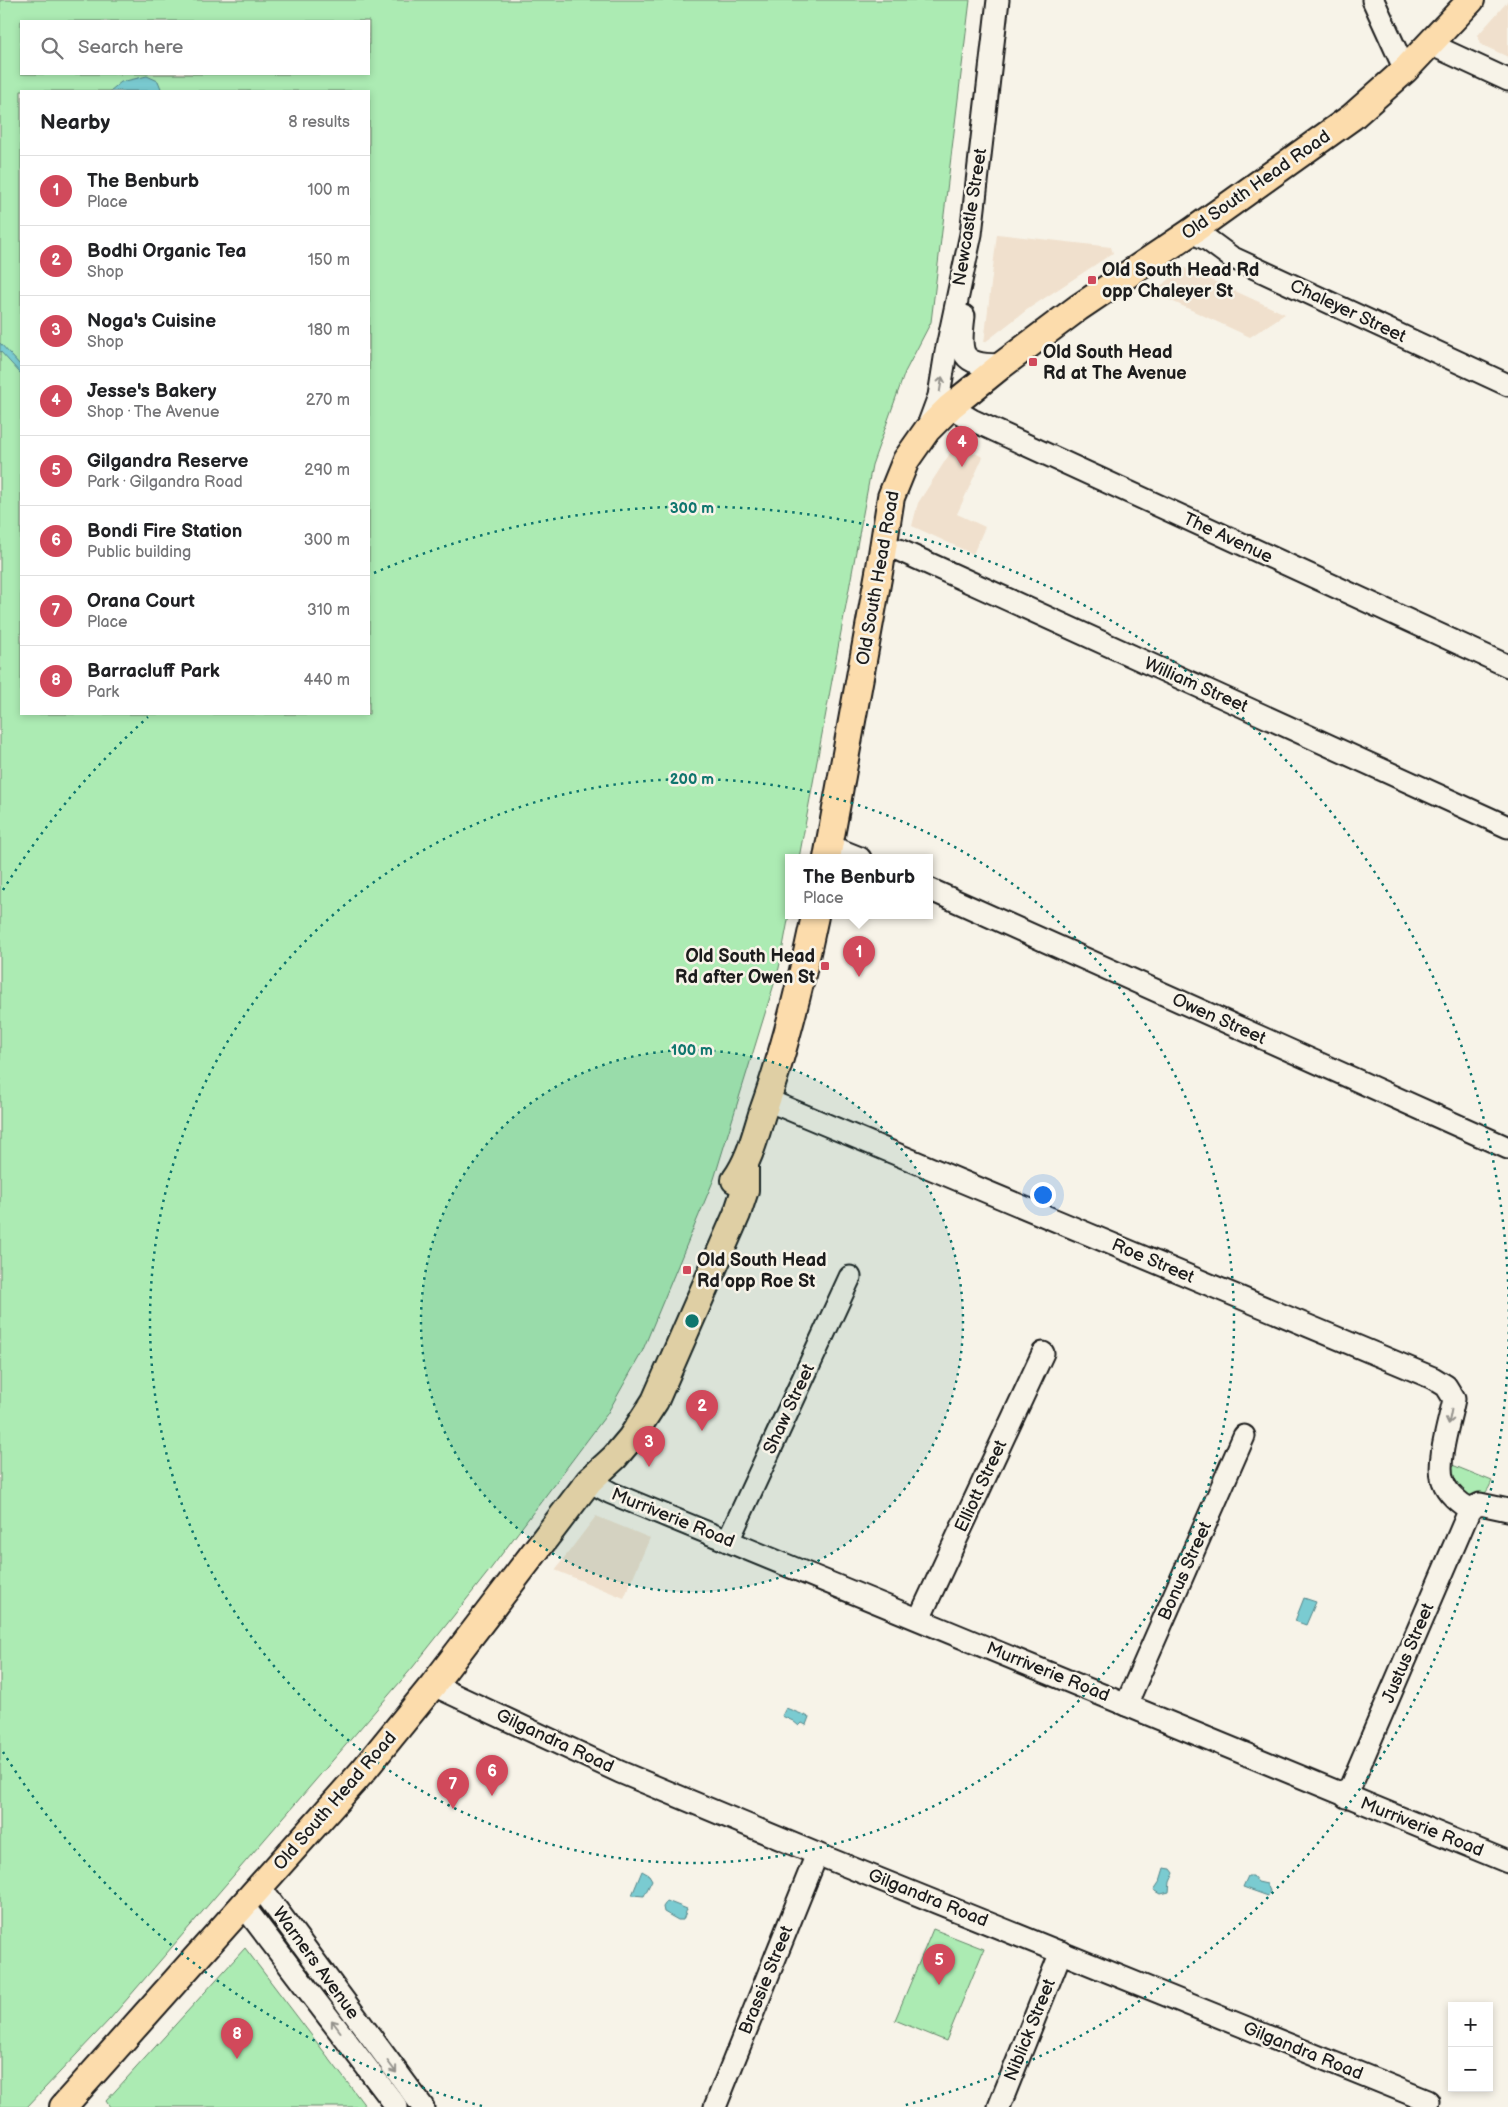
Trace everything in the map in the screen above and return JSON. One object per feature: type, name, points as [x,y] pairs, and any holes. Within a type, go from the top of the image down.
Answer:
[{"type":"main road","name":"Old South Head Road","points":[[828,852],[891,497],[906,460],[926,430],[950,407],[1002,365],[1078,308],[1191,232],[1352,117],[1405,70],[1472,0]]},
{"type":"main road","name":"Old South Head Road","points":[[63,2107],[363,1771],[433,1684],[589,1481],[603,1450],[656,1367],[697,1279],[730,1186],[745,1166],[767,1100],[803,972],[814,919]]},
{"type":"street","name":"Newcastle Street","points":[[926,430],[939,396],[946,352],[971,234],[998,0]]},
{"type":"street","points":[[1373,0],[1405,70]]},
{"type":"street","points":[[1430,44],[1508,80]]},
{"type":"street","name":"Chaleyer Street","points":[[1191,232],[1208,240],[1231,258],[1508,385]]},
{"type":"street","points":[[971,234],[968,286],[962,335],[965,355],[970,361],[981,365],[1002,365]]},
{"type":"street","name":"The Avenue","points":[[950,407],[972,420],[1508,666]]},
{"type":"street","name":"William Street","points":[[883,547],[899,550],[1508,827]]},
{"type":"street","name":"Owen Street","points":[[933,891],[1508,1148]]},
{"type":"street","name":"Roe Street","points":[[767,1100],[1433,1378],[1446,1386],[1454,1399],[1443,1455],[1443,1483],[1460,1504],[1470,1510]]},
{"type":"street","name":"Shaw Street","points":[[728,1541],[850,1278]]},
{"type":"street","name":"Elliott Street","points":[[919,1619],[1043,1353]]},
{"type":"street","name":"Bonus Street","points":[[1126,1705],[1244,1436]]},
{"type":"street","name":"Murriverie Road","points":[[589,1481],[611,1493],[1346,1797],[1508,1862]]},
{"type":"street","points":[[1470,1510],[1480,1504],[1508,1510]]},
{"type":"street","name":"Justus Street","points":[[1346,1797],[1470,1510]]},
{"type":"street","name":"Gilgandra Road","points":[[433,1684],[620,1772],[817,1854],[1428,2101]]},
{"type":"street","name":"Brassie Street","points":[[715,2107],[817,1854]]},
{"type":"street","name":"Warners Avenue","points":[[252,1896],[364,2046],[423,2107]]},
{"type":"street","name":"Niblick Street","points":[[999,2107],[1061,1952]]},
{"type":"street","name":"Warners Avenue","points":[[364,2046],[397,2107]]},
{"type":"shaded area","points":[[1508,1],[1508,57],[1480,44],[1478,35]]},
{"type":"shaded area","points":[[997,234],[1111,247],[1113,253],[1028,309],[984,343]]},
{"type":"shaded area","points":[[1185,268],[1285,314],[1250,337],[1152,292]]},
{"type":"shaded area","points":[[956,444],[983,457],[957,514],[985,527],[973,554],[912,526],[918,503]]},
{"type":"shaded area","points":[[596,1516],[650,1538],[624,1598],[555,1570]]},
{"type":"green space","points":[[0,0],[970,0],[931,322],[905,372],[872,465],[800,854],[785,854],[785,919],[788,919],[779,968],[714,1179],[642,1352],[607,1414],[489,1571],[413,1667],[110,2019],[27,2107],[0,2107]]},
{"type":"green space","points":[[1445,1462],[1492,1481],[1486,1492],[1480,1497],[1475,1498],[1458,1497]]},
{"type":"green space","points":[[933,1929],[984,1949],[946,2041],[895,2020]]},
{"type":"green space","points":[[245,1948],[366,2107],[110,2107],[106,2101]]},
{"type":"water","points":[[147,76],[158,81],[162,90],[111,90],[121,82]]},
{"type":"water","points":[[0,343],[20,365],[20,373],[0,351]]},
{"type":"water","points":[[1304,1598],[1316,1602],[1306,1625],[1295,1621]]},
{"type":"water","points":[[786,1708],[809,1717],[806,1725],[802,1723],[799,1726],[782,1716]]},
{"type":"water","points":[[1164,1868],[1171,1869],[1174,1873],[1170,1882],[1169,1892],[1161,1894],[1154,1890],[1160,1881]]},
{"type":"water","points":[[642,1871],[649,1875],[652,1880],[644,1896],[632,1895]]},
{"type":"water","points":[[1248,1876],[1253,1876],[1258,1882],[1267,1884],[1270,1891],[1268,1896],[1243,1887]]},
{"type":"water","points":[[667,1901],[687,1909],[683,1920],[678,1920],[664,1912],[663,1907]]},
{"type":"place","name":"Old South Head Rd opp Chaleyer St","points":[[1092,280]]},
{"type":"place","name":"Old South Head Rd at The Avenue","points":[[1033,362]]},
{"type":"place","name":"Jesse's Bakery","points":[[962,467]]},
{"type":"place","name":"Old South Head Rd after Owen St","points":[[825,966]]},
{"type":"place","name":"The Benburb","points":[[859,977]]},
{"type":"place","name":"Old South Head Rd opp Roe St","points":[[687,1270]]},
{"type":"place","name":"Bodhi Organic Tea","points":[[702,1431]]},
{"type":"place","name":"Noga's Cuisine","points":[[649,1467]]},
{"type":"place","name":"Bondi Fire Station","points":[[492,1796]]},
{"type":"place","name":"Orana Court","points":[[453,1809]]},
{"type":"place","name":"Gilgandra Reserve","points":[[939,1985]]},
{"type":"place","name":"Barracluff Park","points":[[237,2059]]}]
